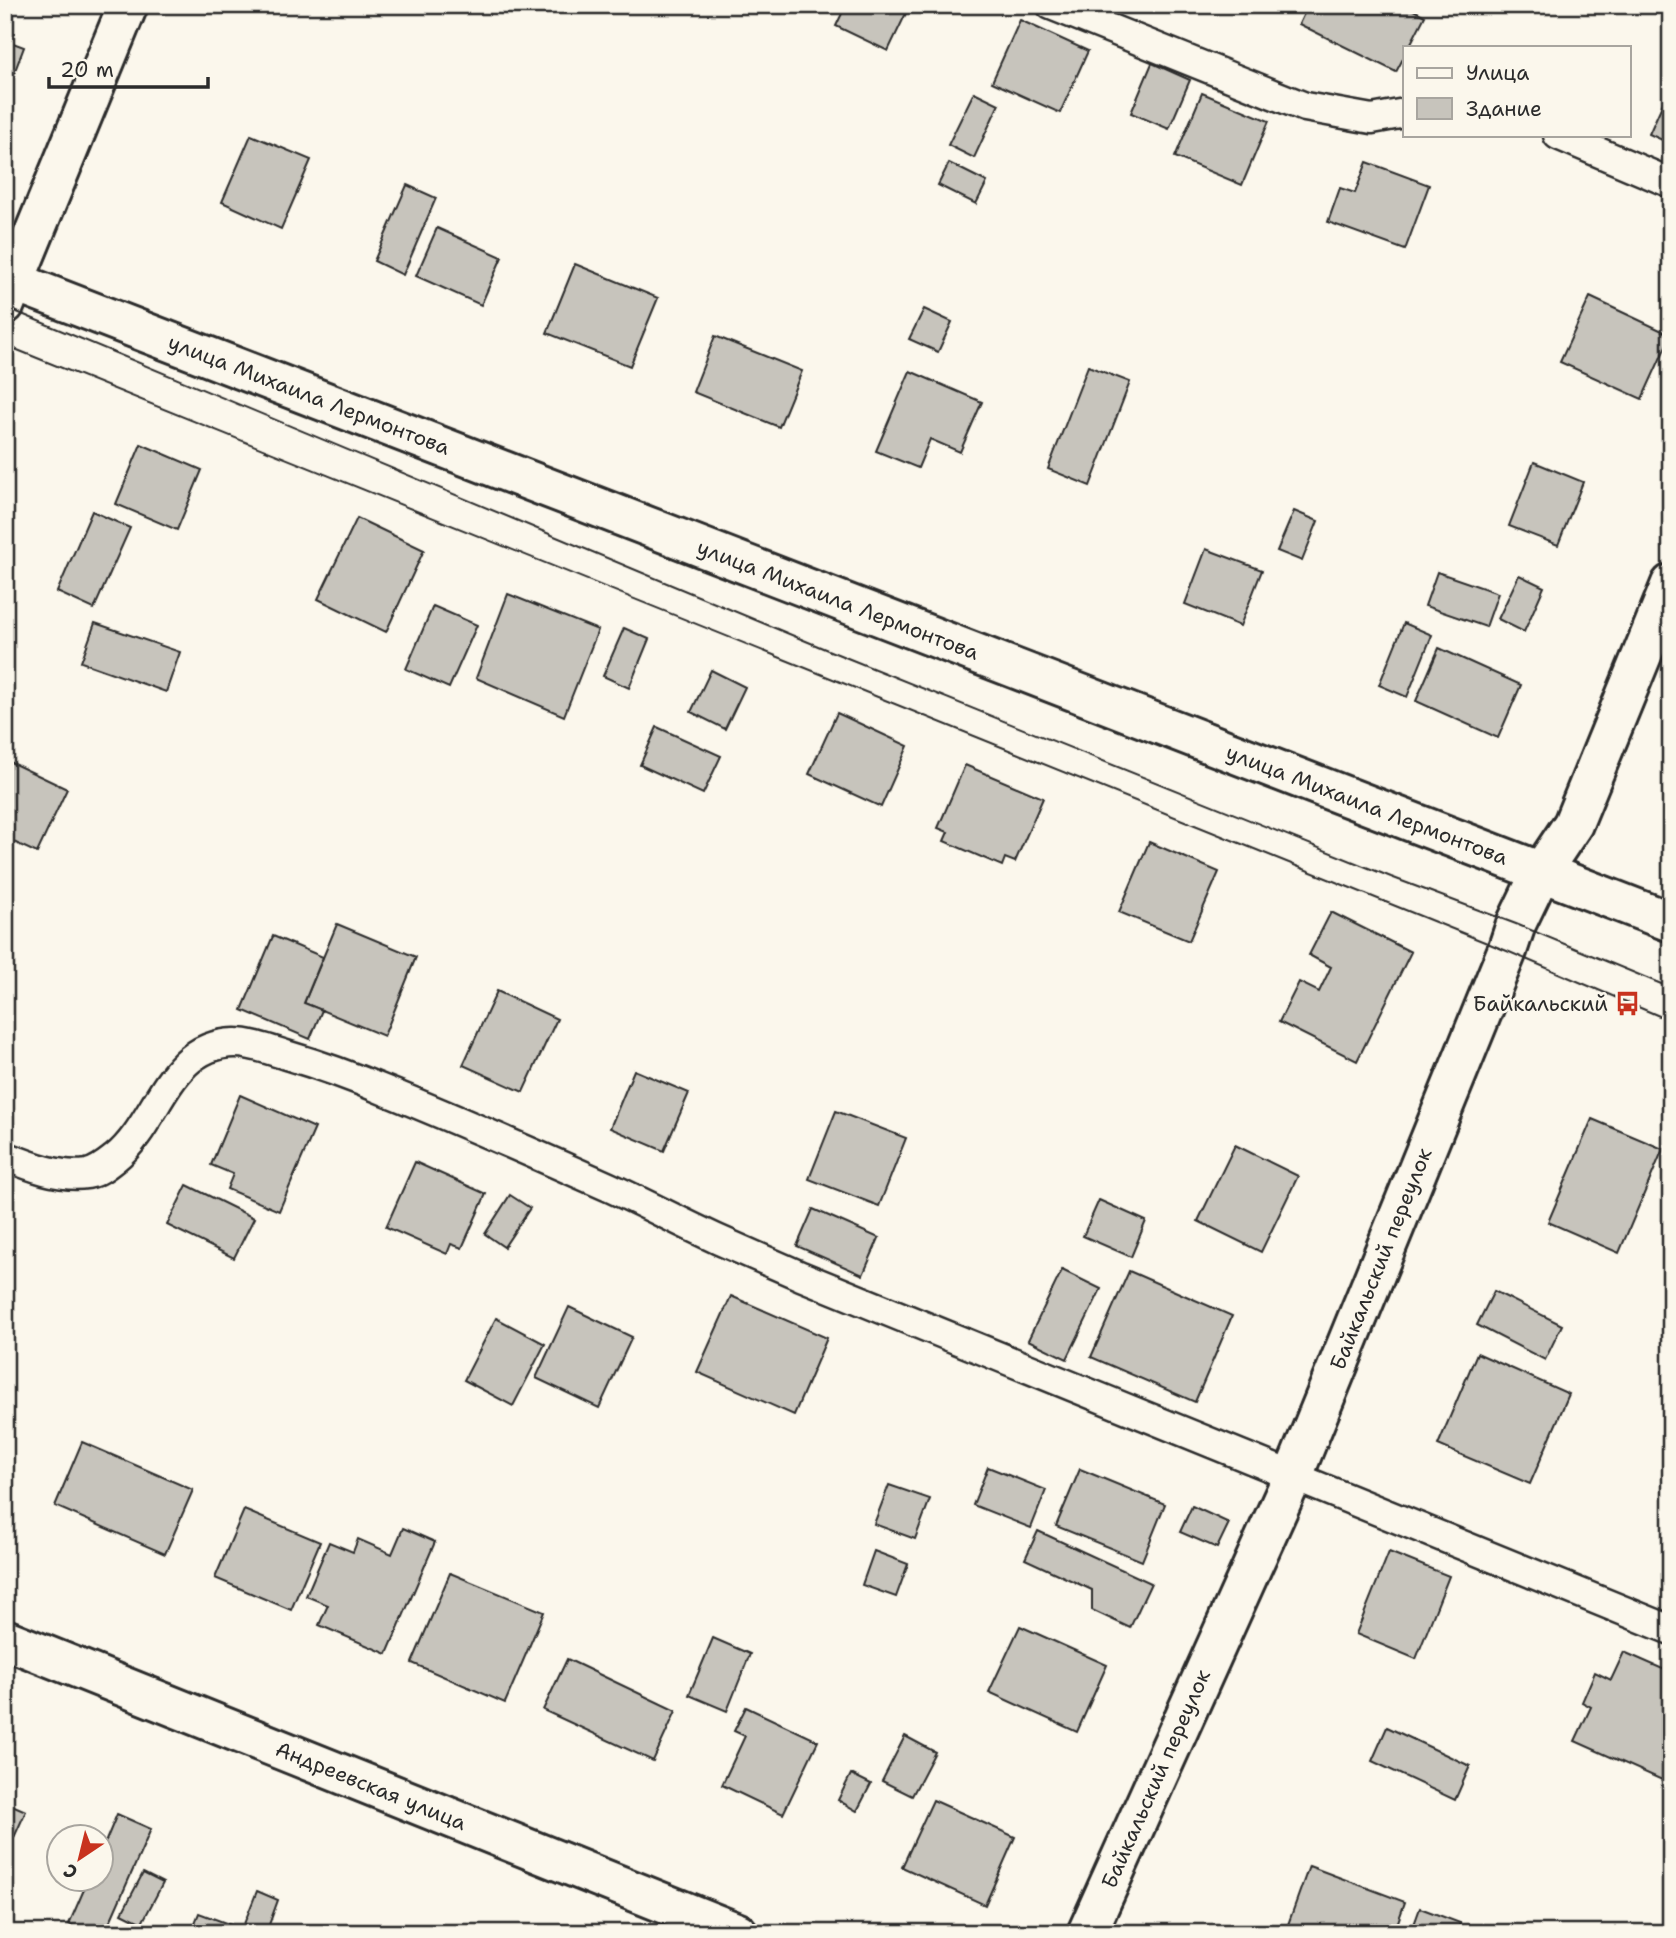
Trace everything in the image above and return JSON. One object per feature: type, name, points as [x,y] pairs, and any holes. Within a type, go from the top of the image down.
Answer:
[{"type":"street","points":[[8,288],[128,5]]},
{"type":"street","name":"улица Михаила Лермонтова","points":[[8,288],[1671,922]]},
{"type":"street","name":"Байкальский переулок","points":[[1087,1933],[1293,1476],[1516,924],[1541,872],[1573,824],[1671,584]]},
{"type":"street","name":"Андреевская улица","points":[[5,1639],[738,1933]]},
{"type":"lane","points":[[1051,5],[1306,107],[1372,119],[1403,113]]},
{"type":"lane","points":[[1560,136],[1671,183]]},
{"type":"lane","points":[[5,1156],[27,1165],[65,1174],[88,1174],[103,1168],[126,1149],[143,1128],[171,1079],[186,1062],[201,1051],[218,1044],[238,1043],[269,1049],[359,1080],[440,1113],[801,1276],[1671,1630]]},
{"type":"building","points":[[846,5],[910,5],[888,51],[836,26]]},
{"type":"building","points":[[1308,5],[1404,5],[1425,16],[1410,46],[1403,46],[1403,59],[1396,72],[1299,24]]},
{"type":"building","points":[[1020,20],[1088,51],[1060,113],[992,82]]},
{"type":"building","points":[[5,40],[24,47],[5,97]]},
{"type":"building","points":[[1152,63],[1190,80],[1169,129],[1131,113]]},
{"type":"building","points":[[1671,85],[1671,144],[1649,134]]},
{"type":"building","points":[[974,92],[999,104],[974,158],[948,145]]},
{"type":"building","points":[[1202,93],[1269,121],[1242,185],[1175,157]]},
{"type":"building","points":[[251,135],[311,160],[281,229],[222,202]]},
{"type":"building","points":[[1367,162],[1429,185],[1405,250],[1328,222],[1340,188],[1355,193]]},
{"type":"building","points":[[949,163],[987,182],[976,204],[938,185]]},
{"type":"building","points":[[407,185],[436,198],[403,275],[374,261]]},
{"type":"building","points":[[437,228],[502,257],[481,305],[416,276]]},
{"type":"building","points":[[575,264],[658,298],[630,366],[547,333]]},
{"type":"building","points":[[1590,297],[1671,335],[1642,399],[1560,362]]},
{"type":"building","points":[[924,309],[952,322],[938,352],[909,339]]},
{"type":"building","points":[[715,336],[802,371],[779,427],[693,392]]},
{"type":"building","points":[[1088,366],[1130,382],[1090,486],[1048,469]]},
{"type":"building","points":[[910,371],[982,402],[960,452],[930,439],[918,468],[876,451]]},
{"type":"building","points":[[141,444],[202,470],[177,530],[116,504]]},
{"type":"building","points":[[1534,462],[1583,482],[1558,545],[1509,526]]},
{"type":"building","points":[[92,511],[130,528],[94,609],[57,592]]},
{"type":"building","points":[[1294,511],[1318,521],[1302,561],[1277,551]]},
{"type":"building","points":[[357,518],[424,550],[386,632],[318,599]]},
{"type":"building","points":[[1206,549],[1262,570],[1240,626],[1185,604]]},
{"type":"building","points":[[1437,572],[1498,593],[1486,627],[1425,606]]},
{"type":"building","points":[[1519,575],[1544,587],[1524,632],[1498,619]]},
{"type":"building","points":[[508,594],[598,630],[564,716],[476,678]]},
{"type":"building","points":[[433,606],[477,625],[449,688],[406,669]]},
{"type":"building","points":[[95,623],[180,652],[166,692],[81,662]]},
{"type":"building","points":[[1404,623],[1432,635],[1407,697],[1379,685]]},
{"type":"building","points":[[624,628],[649,639],[629,688],[603,676]]},
{"type":"building","points":[[1439,648],[1521,685],[1498,738],[1416,701]]},
{"type":"building","points":[[711,670],[745,687],[725,729],[691,712]]},
{"type":"building","points":[[837,713],[908,746],[881,807],[809,774]]},
{"type":"building","points":[[657,727],[721,756],[703,794],[640,765]]},
{"type":"building","points":[[6,760],[67,789],[37,853],[5,838]]},
{"type":"building","points":[[965,765],[1043,798],[1015,862],[1005,858],[1002,866],[944,841],[948,832],[938,828]]},
{"type":"building","points":[[1149,842],[1219,872],[1189,941],[1119,912]]},
{"type":"building","points":[[1331,912],[1411,952],[1357,1061],[1279,1022],[1299,982],[1319,992],[1331,967],[1309,955]]},
{"type":"building","points":[[337,924],[416,957],[384,1036],[304,1003]]},
{"type":"building","points":[[273,936],[323,957],[304,1003],[322,1010],[310,1039],[242,1010]]},
{"type":"building","points":[[497,991],[557,1019],[523,1092],[463,1065]]},
{"type":"building","points":[[634,1070],[689,1093],[664,1151],[610,1128]]},
{"type":"building","points":[[240,1095],[315,1128],[279,1211],[227,1189],[233,1174],[211,1165]]},
{"type":"building","points":[[836,1111],[906,1138],[879,1206],[809,1179]]},
{"type":"building","points":[[1592,1119],[1663,1149],[1619,1253],[1548,1222]]},
{"type":"building","points":[[1235,1145],[1298,1176],[1261,1252],[1198,1221]]},
{"type":"building","points":[[415,1162],[486,1194],[462,1248],[451,1244],[447,1254],[386,1227]]},
{"type":"building","points":[[187,1185],[254,1218],[234,1258],[167,1225]]},
{"type":"building","points":[[510,1195],[530,1208],[504,1247],[485,1234]]},
{"type":"building","points":[[1099,1200],[1146,1221],[1131,1257],[1083,1236]]},
{"type":"building","points":[[813,1209],[879,1238],[863,1275],[797,1246]]},
{"type":"building","points":[[1062,1270],[1101,1289],[1067,1359],[1028,1340]]},
{"type":"building","points":[[1129,1271],[1232,1316],[1195,1402],[1091,1357]]},
{"type":"building","points":[[1494,1291],[1562,1325],[1545,1360],[1477,1325]]},
{"type":"building","points":[[731,1296],[827,1338],[794,1415],[697,1372]]},
{"type":"building","points":[[569,1307],[632,1337],[599,1408],[536,1378]]},
{"type":"building","points":[[496,1318],[545,1344],[513,1406],[464,1380]]},
{"type":"building","points":[[1477,1353],[1569,1394],[1530,1484],[1438,1445]]},
{"type":"building","points":[[82,1442],[193,1490],[165,1554],[55,1506]]},
{"type":"building","points":[[988,1467],[1046,1490],[1031,1528],[973,1505]]},
{"type":"building","points":[[1080,1469],[1165,1504],[1142,1561],[1056,1526]]},
{"type":"building","points":[[889,1485],[930,1499],[915,1539],[874,1524]]},
{"type":"building","points":[[1192,1506],[1229,1523],[1217,1548],[1180,1532]]},
{"type":"building","points":[[244,1510],[320,1542],[291,1610],[215,1578]]},
{"type":"building","points":[[403,1528],[435,1542],[387,1654],[319,1625],[328,1605],[306,1596],[329,1542],[353,1552],[358,1539],[392,1554]]},
{"type":"building","points":[[1038,1531],[1151,1583],[1130,1628],[1092,1610],[1092,1590],[1025,1559]]},
{"type":"building","points":[[874,1551],[908,1564],[896,1597],[862,1585]]},
{"type":"building","points":[[1389,1552],[1449,1576],[1416,1659],[1356,1634]]},
{"type":"building","points":[[450,1573],[544,1612],[505,1703],[412,1663]]},
{"type":"building","points":[[1020,1626],[1107,1665],[1077,1732],[989,1692]]},
{"type":"building","points":[[713,1638],[750,1654],[727,1711],[689,1695]]},
{"type":"building","points":[[1624,1652],[1665,1670],[1671,1660],[1671,1784],[1575,1741],[1591,1707],[1582,1702],[1595,1672],[1611,1680]]},
{"type":"building","points":[[567,1659],[676,1711],[653,1761],[543,1710]]},
{"type":"building","points":[[746,1707],[818,1741],[783,1814],[722,1785],[745,1736],[734,1731]]},
{"type":"building","points":[[1387,1727],[1470,1766],[1455,1800],[1372,1761]]},
{"type":"building","points":[[905,1736],[935,1752],[912,1796],[882,1781]]},
{"type":"building","points":[[851,1774],[871,1784],[857,1811],[838,1800]]},
{"type":"building","points":[[933,1800],[1015,1837],[985,1905],[902,1867]]},
{"type":"building","points":[[5,1802],[26,1811],[7,1853],[5,1852]]},
{"type":"building","points":[[117,1814],[151,1829],[105,1933],[88,1933],[69,1924],[83,1892],[116,1892],[116,1822],[114,1822]]},
{"type":"building","points":[[1309,1866],[1405,1902],[1394,1933],[1285,1933]]},
{"type":"building","points":[[143,1873],[163,1883],[142,1923],[122,1913]]},
{"type":"building","points":[[257,1891],[278,1900],[266,1933],[191,1933],[199,1913],[242,1929]]},
{"type":"building","points":[[1420,1908],[1460,1923],[1456,1933],[1411,1933]]},
{"type":"tram line","points":[[5,307],[830,651],[1671,988]]},
{"type":"tram line","points":[[5,345],[1507,951],[1671,1021]]},
{"type":"place","name":"Байкальский","points":[[1628,1004]]}]
